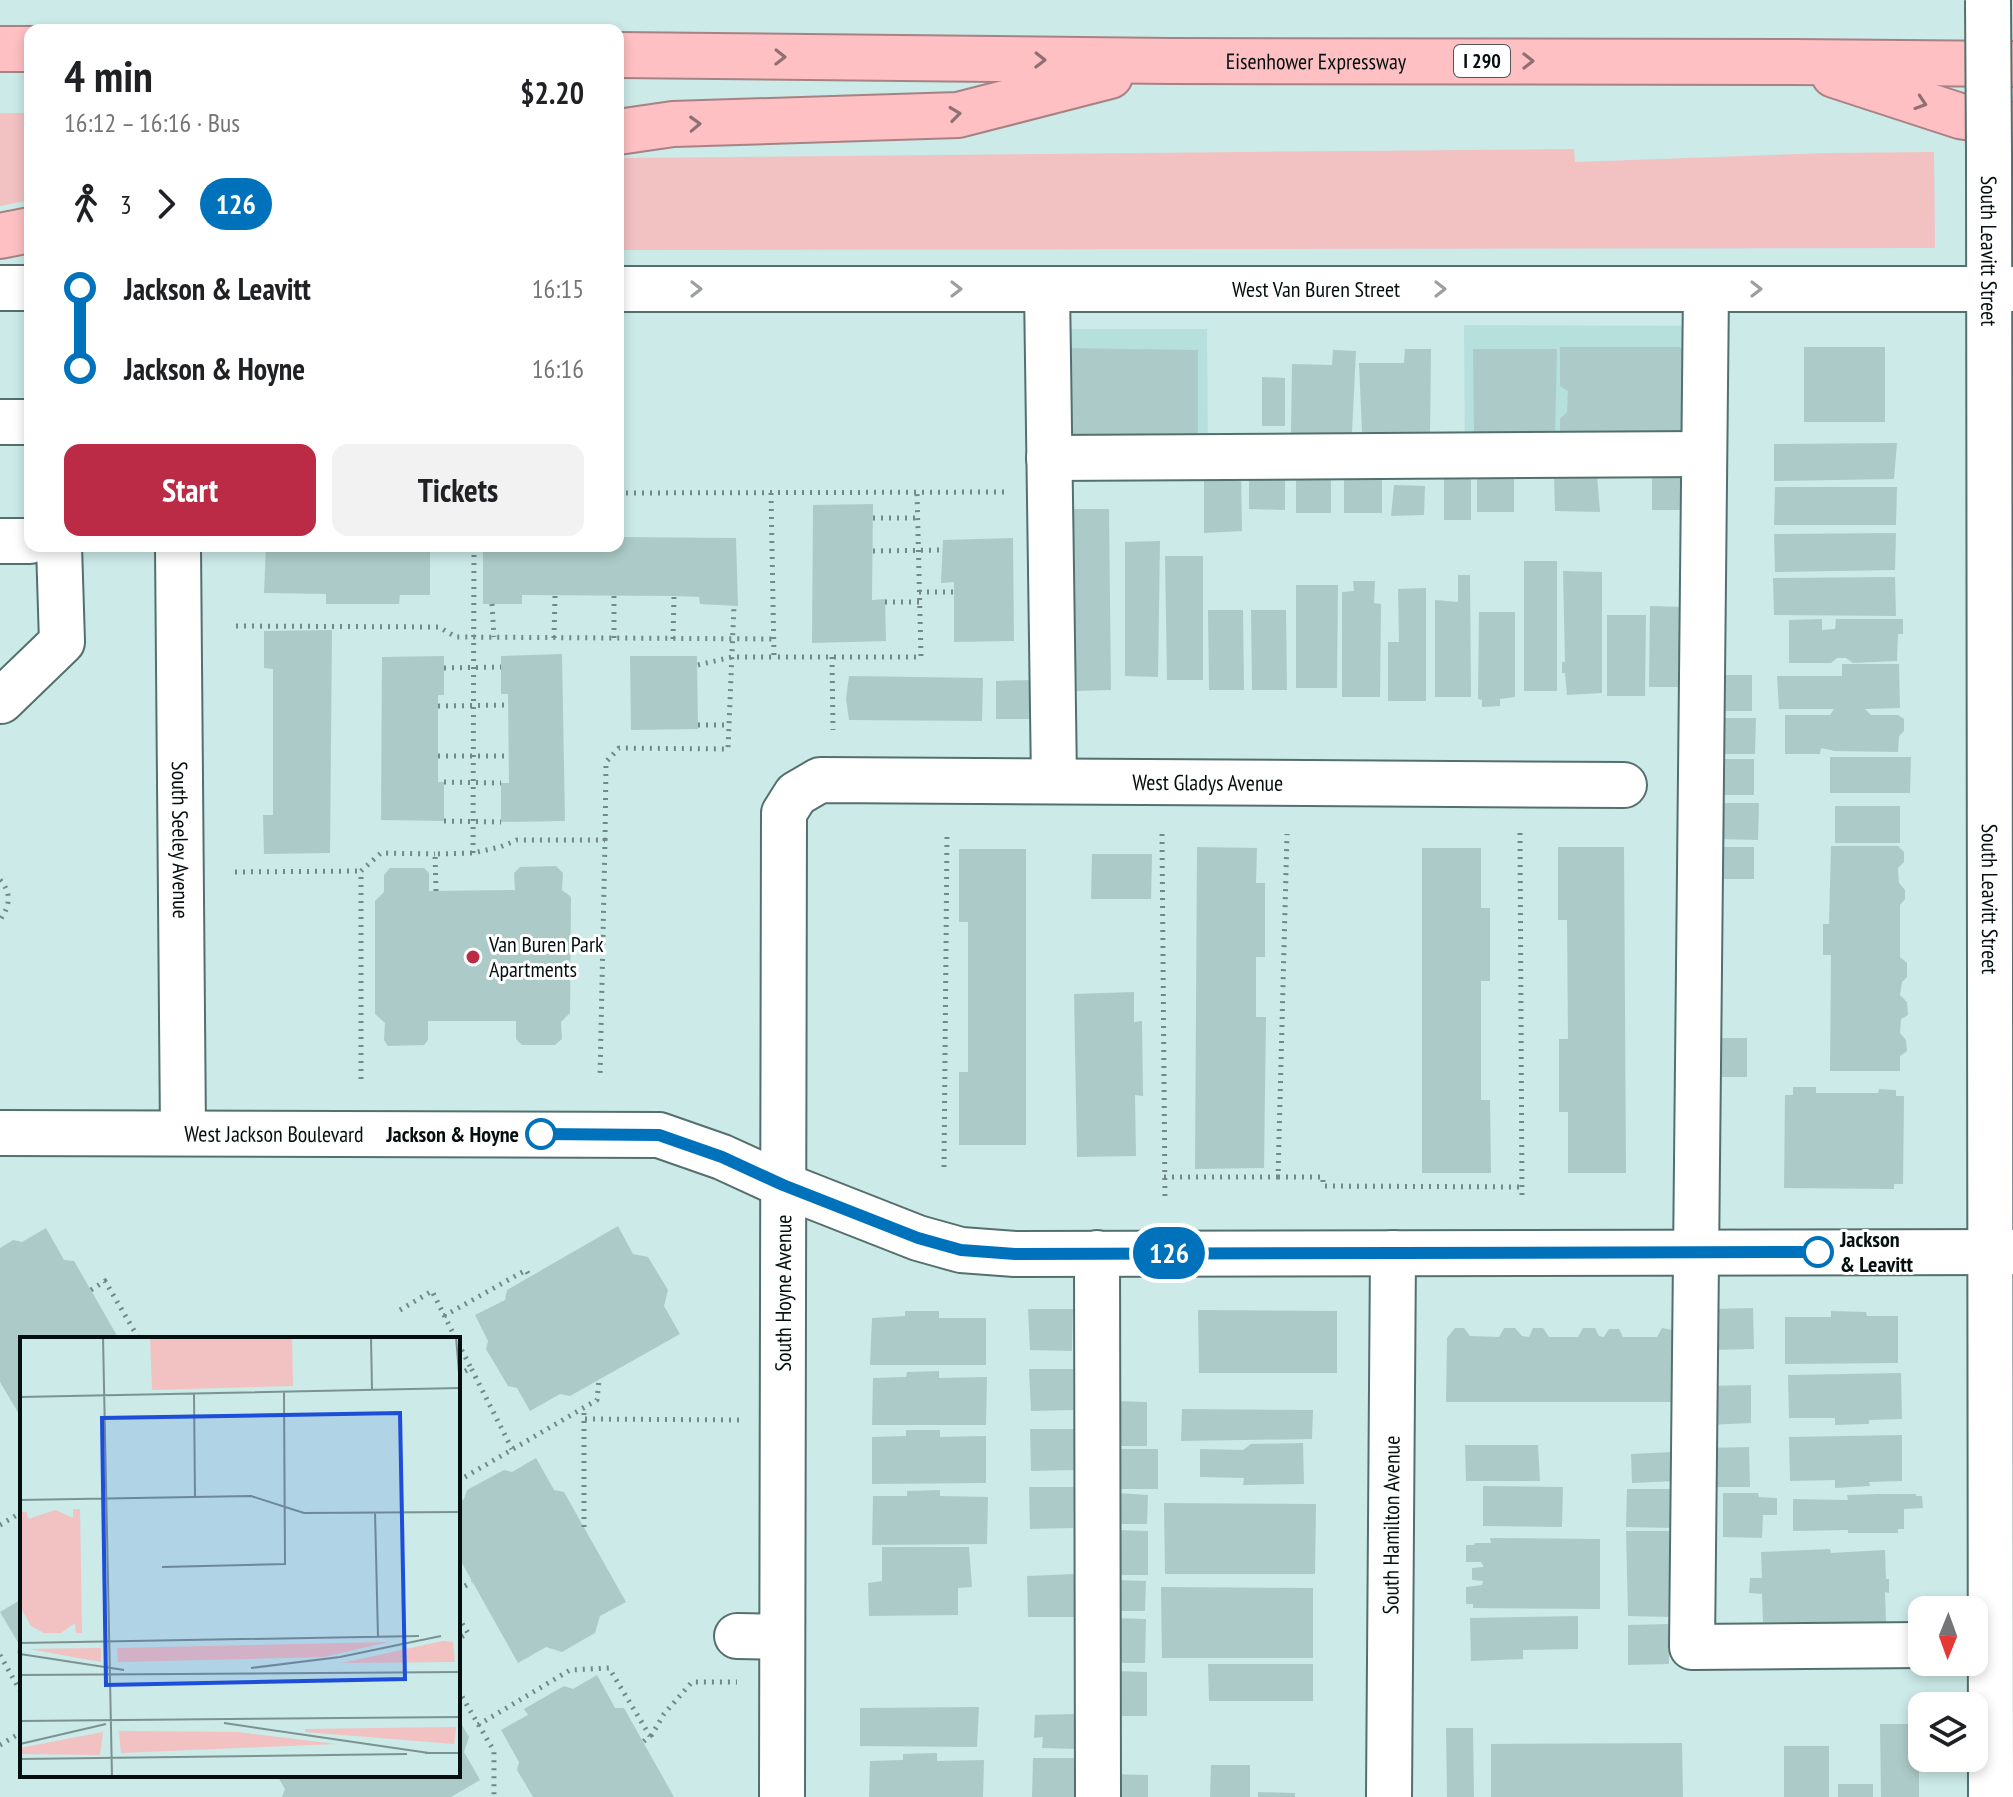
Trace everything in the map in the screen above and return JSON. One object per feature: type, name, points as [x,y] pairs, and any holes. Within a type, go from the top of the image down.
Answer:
[{"type":"highway","points":[[0,49],[24,49]]},
{"type":"highway","name":"Eisenhower Expressway","points":[[624,55],[1170,61],[2013,64]]},
{"type":"highway","points":[[624,131],[673,124],[958,115],[1170,61]]},
{"type":"highway","points":[[1794,62],[1960,116],[2001,139]]},
{"type":"highway","points":[[0,236],[24,231]]},
{"type":"street","name":"South Leavitt Street","points":[[1988,0],[2001,139],[2002,1538],[1988,1612]]},
{"type":"street","points":[[0,288],[24,288]]},
{"type":"street","name":"West Van Buren Street","points":[[624,289],[2001,289]]},
{"type":"street","points":[[1047,289],[1054,780]]},
{"type":"street","points":[[1706,289],[1692,1647],[1908,1645]]},
{"type":"street","points":[[0,422],[24,422]]},
{"type":"street","points":[[1049,458],[1704,454]]},
{"type":"street","points":[[0,541],[24,541]]},
{"type":"street","points":[[1,701],[62,642],[59,552]]},
{"type":"street","name":"South Seeley Avenue","points":[[178,552],[183,1133]]},
{"type":"street","name":"West Gladys Avenue","points":[[796,794],[820,780],[1624,785]]},
{"type":"street","name":"South Hoyne Avenue","points":[[782,1797],[784,813],[796,794]]},
{"type":"street","name":"West Jackson Boulevard","points":[[0,1133],[659,1135],[722,1157],[783,1185],[918,1238],[961,1250],[1015,1254],[2001,1252]]},
{"type":"street","points":[[1097,1253],[1098,1797]]},
{"type":"street","name":"South Hamilton Avenue","points":[[1389,1797],[1393,1253]]},
{"type":"street","points":[[737,1636],[782,1637]]},
{"type":"street","name":"South Leavitt Street","points":[[1984,1676],[1991,1797]]},
{"type":"path","points":[[698,665],[732,657],[921,657],[917,492]]},
{"type":"path","points":[[624,493],[1019,492]]},
{"type":"path","points":[[771,493],[774,657]]},
{"type":"path","points":[[873,518],[917,518]]},
{"type":"path","points":[[873,551],[942,550]]},
{"type":"path","points":[[473,853],[474,552]]},
{"type":"path","points":[[919,592],[954,592]]},
{"type":"path","points":[[554,638],[555,596]]},
{"type":"path","points":[[614,596],[614,638]]},
{"type":"path","points":[[673,639],[674,596]]},
{"type":"path","points":[[885,602],[919,602]]},
{"type":"path","points":[[492,604],[494,637]]},
{"type":"path","points":[[600,1078],[606,762],[619,748],[728,749],[734,605]]},
{"type":"path","points":[[236,626],[439,627],[456,637],[474,638],[774,639]]},
{"type":"path","points":[[832,657],[833,730]]},
{"type":"path","points":[[444,668],[501,667]]},
{"type":"path","points":[[438,706],[508,705]]},
{"type":"path","points":[[698,725],[729,725]]},
{"type":"path","points":[[438,756],[509,756]]},
{"type":"path","points":[[444,782],[501,783]]},
{"type":"path","points":[[444,821],[501,822]]},
{"type":"path","points":[[1520,833],[1522,1200]]},
{"type":"path","points":[[1162,834],[1165,1202]]},
{"type":"path","points":[[1278,1177],[1287,834]]},
{"type":"path","points":[[944,1167],[947,836]]},
{"type":"path","points":[[235,872],[361,871],[381,853],[473,853],[517,840],[605,840]]},
{"type":"path","points":[[435,854],[436,891]]},
{"type":"path","points":[[361,871],[361,1079]]},
{"type":"path","points":[[0,920],[8,908],[2,884]]},
{"type":"path","points":[[1164,1177],[1323,1177],[1323,1186],[1523,1187]]},
{"type":"path","points":[[444,1316],[526,1270],[530,1277]]},
{"type":"path","points":[[91,1290],[105,1281],[138,1337]]},
{"type":"path","points":[[400,1310],[432,1291],[455,1337]]},
{"type":"path","points":[[460,1347],[512,1449]]},
{"type":"path","points":[[460,1374],[471,1368]]},
{"type":"path","points":[[460,1480],[597,1400],[599,1380]]},
{"type":"path","points":[[584,1407],[584,1527]]},
{"type":"path","points":[[585,1419],[741,1420]]},
{"type":"path","points":[[0,1525],[20,1513]]},
{"type":"path","points":[[460,1589],[472,1582]]},
{"type":"path","points":[[460,1620],[468,1633],[460,1638]]},
{"type":"path","points":[[0,1655],[20,1690]]},
{"type":"path","points":[[478,1725],[570,1670],[609,1668],[650,1736]]},
{"type":"path","points":[[643,1742],[692,1682],[737,1682]]},
{"type":"path","points":[[460,1694],[494,1751],[494,1797]]},
{"type":"path","points":[[0,1745],[20,1733]]},
{"type":"shaded area","points":[[0,113],[24,113],[24,201],[0,206]]},
{"type":"shaded area","points":[[1574,149],[1575,162],[1934,152],[1935,248],[624,250],[624,158]]},
{"type":"shaded area","points":[[1464,325],[1705,326],[1704,454],[1465,455]]},
{"type":"shaded area","points":[[1040,329],[1207,329],[1208,457]]},
{"type":"building","points":[[1560,347],[1680,347],[1688,354],[1683,436],[1560,436],[1560,419],[1567,412],[1568,391],[1560,386]]},
{"type":"building","points":[[1804,347],[1885,347],[1885,422],[1804,422]]},
{"type":"building","points":[[1064,348],[1198,350],[1198,437],[1066,438]]},
{"type":"building","points":[[1405,349],[1431,349],[1430,434],[1362,432],[1359,363],[1404,363]]},
{"type":"building","points":[[1473,349],[1557,349],[1555,437],[1474,437]]},
{"type":"building","points":[[1333,350],[1356,351],[1352,433],[1291,433],[1292,364],[1332,365]]},
{"type":"building","points":[[1262,377],[1285,378],[1285,426],[1262,426]]},
{"type":"building","points":[[1897,443],[1894,479],[1774,481],[1774,444]]},
{"type":"building","points":[[1344,472],[1382,472],[1382,513],[1344,513]]},
{"type":"building","points":[[1204,473],[1241,473],[1242,531],[1204,533]]},
{"type":"building","points":[[1249,474],[1285,474],[1285,510],[1249,509]]},
{"type":"building","points":[[1444,475],[1471,475],[1471,520],[1444,520]]},
{"type":"building","points":[[1554,475],[1597,475],[1600,512],[1555,511]]},
{"type":"building","points":[[1652,475],[1687,475],[1687,510],[1652,510]]},
{"type":"building","points":[[1296,477],[1331,477],[1331,513],[1296,513]]},
{"type":"building","points":[[1477,478],[1514,478],[1514,512],[1477,512]]},
{"type":"building","points":[[1394,485],[1425,486],[1424,515],[1391,516]]},
{"type":"building","points":[[1775,487],[1897,487],[1896,525],[1774,525]]},
{"type":"building","points":[[873,504],[872,600],[885,599],[886,641],[812,643],[813,505]]},
{"type":"building","points":[[1073,509],[1109,509],[1111,690],[1076,691]]},
{"type":"building","points":[[1896,533],[1895,570],[1775,572],[1774,534]]},
{"type":"building","points":[[624,537],[736,538],[738,606],[700,604],[699,597],[674,596],[522,595],[522,604],[483,604],[483,552],[624,552]]},
{"type":"building","points":[[1013,538],[1014,641],[954,642],[954,582],[941,583],[943,540]]},
{"type":"building","points":[[1160,541],[1158,677],[1125,676],[1125,542]]},
{"type":"building","points":[[266,552],[430,552],[430,595],[400,595],[399,604],[326,604],[326,594],[264,593]]},
{"type":"building","points":[[1165,556],[1203,556],[1203,680],[1167,680]]},
{"type":"building","points":[[1524,561],[1557,561],[1557,691],[1524,691]]},
{"type":"building","points":[[1563,571],[1602,572],[1602,693],[1567,695],[1565,673],[1562,673],[1562,662],[1565,662]]},
{"type":"building","points":[[1458,575],[1470,575],[1471,697],[1435,697],[1435,600],[1458,602]]},
{"type":"building","points":[[1895,577],[1896,616],[1774,615],[1773,578]]},
{"type":"building","points":[[1353,581],[1375,581],[1374,603],[1381,604],[1380,697],[1342,697],[1342,592],[1354,591]]},
{"type":"building","points":[[1296,585],[1338,585],[1337,688],[1296,688]]},
{"type":"building","points":[[1426,588],[1426,701],[1388,701],[1388,642],[1399,642],[1398,589]]},
{"type":"building","points":[[1650,606],[1684,607],[1684,687],[1649,687]]},
{"type":"building","points":[[1208,610],[1243,610],[1244,690],[1209,690]]},
{"type":"building","points":[[1251,610],[1286,610],[1287,690],[1252,690]]},
{"type":"building","points":[[1479,612],[1515,612],[1515,697],[1500,699],[1500,706],[1482,707],[1482,700],[1478,699]]},
{"type":"building","points":[[1607,615],[1646,615],[1645,696],[1607,696]]},
{"type":"building","points":[[1822,619],[1822,630],[1835,629],[1836,619],[1903,619],[1903,634],[1898,634],[1897,661],[1853,663],[1846,658],[1837,658],[1831,663],[1789,663],[1789,620]]},
{"type":"building","points":[[332,630],[330,853],[264,854],[263,815],[273,815],[273,669],[264,668],[264,631]]},
{"type":"building","points":[[562,654],[565,821],[501,822],[501,783],[509,783],[508,694],[501,694],[501,656]]},
{"type":"building","points":[[444,656],[444,695],[438,695],[438,782],[444,782],[444,821],[381,820],[382,657]]},
{"type":"building","points":[[630,656],[697,656],[698,729],[631,730]]},
{"type":"building","points":[[1842,664],[1899,664],[1900,708],[1865,709],[1871,715],[1898,715],[1904,719],[1898,752],[1821,748],[1820,754],[1785,754],[1785,715],[1830,715],[1834,709],[1779,709],[1777,676],[1842,676]]},
{"type":"building","points":[[1716,675],[1752,675],[1752,711],[1716,711]]},
{"type":"building","points":[[849,676],[983,678],[982,721],[849,720],[846,699]]},
{"type":"building","points":[[1030,680],[1032,719],[996,719],[996,681]]},
{"type":"building","points":[[1719,718],[1756,718],[1755,754],[1719,754]]},
{"type":"building","points":[[1830,757],[1911,757],[1910,793],[1830,793]]},
{"type":"building","points":[[1718,759],[1754,759],[1754,795],[1718,795]]},
{"type":"building","points":[[1719,803],[1759,803],[1758,840],[1718,839]]},
{"type":"building","points":[[1835,806],[1900,806],[1900,843],[1835,843]]},
{"type":"building","points":[[1831,846],[1898,846],[1904,852],[1904,862],[1898,868],[1899,883],[1905,890],[1905,899],[1900,905],[1900,957],[1907,963],[1907,977],[1902,982],[1900,995],[1907,1002],[1908,1015],[1901,1019],[1900,1033],[1906,1040],[1907,1051],[1900,1056],[1900,1071],[1830,1071],[1831,955],[1823,955],[1823,924],[1829,924]]},
{"type":"building","points":[[1197,847],[1257,848],[1256,883],[1265,883],[1265,957],[1256,957],[1256,1017],[1266,1017],[1264,1168],[1195,1169]]},
{"type":"building","points":[[1558,847],[1624,847],[1626,1173],[1568,1173],[1568,1112],[1559,1112],[1559,1039],[1568,1039],[1567,920],[1558,920]]},
{"type":"building","points":[[1714,847],[1754,847],[1754,879],[1713,879]]},
{"type":"building","points":[[1422,848],[1481,848],[1481,908],[1490,908],[1490,981],[1481,981],[1481,1100],[1490,1100],[1491,1173],[1422,1173]]},
{"type":"building","points":[[959,849],[1026,849],[1026,1145],[959,1145],[959,1072],[968,1072],[968,922],[959,922]]},
{"type":"building","points":[[1092,854],[1152,854],[1151,899],[1091,899]]},
{"type":"building","name":"Van Buren Park Apartments","points":[[556,866],[563,873],[562,890],[571,897],[570,1013],[561,1022],[562,1039],[555,1045],[522,1045],[516,1039],[516,1021],[428,1021],[428,1040],[424,1045],[388,1046],[384,1040],[385,1023],[375,1014],[375,901],[384,892],[384,875],[390,868],[424,868],[429,873],[429,891],[515,890],[514,873],[520,867]]},
{"type":"building","points":[[1134,992],[1134,1022],[1142,1021],[1143,1096],[1135,1095],[1136,1156],[1077,1157],[1074,994]]},
{"type":"building","points":[[1711,1038],[1747,1038],[1747,1077],[1711,1077]]},
{"type":"building","points":[[1793,1087],[1816,1087],[1816,1093],[1896,1090],[1896,1096],[1904,1096],[1903,1184],[1894,1184],[1894,1189],[1784,1188],[1785,1095],[1793,1095]]},
{"type":"building","points":[[618,1226],[633,1254],[648,1257],[668,1290],[664,1306],[680,1334],[570,1396],[560,1394],[530,1411],[517,1388],[508,1386],[486,1349],[488,1341],[475,1315],[505,1300],[507,1290]]},
{"type":"building","points":[[46,1228],[64,1260],[74,1261],[118,1337],[20,1337],[20,1416],[0,1382],[0,1248],[13,1240],[22,1242]]},
{"type":"building","points":[[1753,1308],[1754,1349],[1712,1350],[1710,1309]]},
{"type":"building","points":[[1028,1309],[1073,1309],[1072,1351],[1030,1350]]},
{"type":"building","points":[[1198,1310],[1337,1311],[1337,1373],[1199,1373]]},
{"type":"building","points":[[905,1311],[939,1311],[939,1318],[986,1318],[986,1365],[870,1365],[872,1318],[905,1316]]},
{"type":"building","points":[[1831,1311],[1898,1316],[1898,1363],[1785,1364],[1785,1317],[1831,1317]]},
{"type":"building","points":[[1455,1328],[1464,1328],[1470,1336],[1499,1337],[1504,1328],[1515,1328],[1522,1336],[1529,1337],[1533,1328],[1543,1328],[1549,1337],[1578,1337],[1583,1328],[1595,1328],[1599,1336],[1604,1337],[1609,1329],[1619,1329],[1623,1337],[1657,1337],[1662,1328],[1672,1330],[1676,1338],[1679,1402],[1446,1402],[1447,1338]]},
{"type":"building","points":[[1029,1369],[1073,1369],[1073,1410],[1031,1411]]},
{"type":"building","points":[[939,1371],[939,1378],[987,1377],[986,1425],[872,1425],[873,1378],[906,1377],[907,1372]]},
{"type":"building","points":[[1901,1373],[1902,1419],[1835,1425],[1835,1418],[1789,1418],[1788,1375]]},
{"type":"building","points":[[1751,1385],[1751,1423],[1708,1425],[1707,1386]]},
{"type":"building","points":[[1115,1401],[1147,1402],[1147,1446],[1114,1446]]},
{"type":"building","points":[[1182,1409],[1313,1410],[1312,1439],[1181,1441]]},
{"type":"building","points":[[1030,1429],[1074,1429],[1074,1470],[1031,1471]]},
{"type":"building","points":[[906,1430],[940,1430],[940,1437],[986,1436],[986,1483],[872,1484],[872,1437],[906,1436]]},
{"type":"building","points":[[1902,1435],[1902,1481],[1869,1482],[1870,1486],[1835,1488],[1835,1480],[1790,1481],[1789,1437]]},
{"type":"building","points":[[1303,1443],[1304,1484],[1243,1485],[1244,1478],[1200,1477],[1200,1449],[1243,1450],[1251,1444]]},
{"type":"building","points":[[1465,1445],[1538,1445],[1540,1481],[1466,1481]]},
{"type":"building","points":[[1749,1447],[1750,1487],[1706,1487],[1705,1448]]},
{"type":"building","points":[[1117,1449],[1158,1449],[1158,1489],[1117,1489]]},
{"type":"building","points":[[1673,1452],[1675,1481],[1632,1483],[1631,1454]]},
{"type":"building","points":[[536,1458],[554,1490],[564,1492],[626,1602],[600,1616],[595,1633],[562,1652],[546,1647],[518,1663],[460,1560],[460,1502],[467,1490],[504,1470],[512,1472]]},
{"type":"building","points":[[1483,1486],[1563,1487],[1562,1527],[1483,1526]]},
{"type":"building","points":[[1029,1487],[1074,1487],[1073,1528],[1030,1529]]},
{"type":"building","points":[[1627,1489],[1673,1489],[1672,1528],[1626,1527]]},
{"type":"building","points":[[940,1490],[940,1496],[988,1497],[987,1544],[872,1545],[873,1496],[907,1496],[907,1491]]},
{"type":"building","points":[[1117,1493],[1148,1495],[1147,1524],[1114,1524]]},
{"type":"building","points":[[1723,1493],[1758,1493],[1759,1497],[1777,1498],[1777,1515],[1763,1515],[1762,1538],[1723,1537]]},
{"type":"building","points":[[1847,1495],[1922,1496],[1923,1508],[1904,1509],[1904,1529],[1898,1529],[1898,1533],[1793,1531],[1793,1499],[1848,1500]]},
{"type":"building","points":[[1164,1503],[1316,1504],[1315,1574],[1165,1574]]},
{"type":"building","points":[[1116,1530],[1148,1531],[1148,1575],[1115,1575]]},
{"type":"building","points":[[1626,1531],[1669,1531],[1671,1617],[1628,1616]]},
{"type":"building","points":[[1490,1538],[1600,1539],[1600,1609],[1473,1608],[1473,1604],[1466,1604],[1466,1587],[1482,1585],[1483,1581],[1472,1580],[1472,1568],[1484,1567],[1481,1562],[1466,1562],[1466,1545],[1491,1543]]},
{"type":"building","points":[[882,1547],[969,1547],[972,1587],[958,1588],[958,1615],[869,1616],[868,1583],[882,1581]]},
{"type":"building","points":[[1830,1549],[1831,1553],[1885,1550],[1886,1579],[1889,1579],[1889,1593],[1885,1592],[1886,1622],[1763,1622],[1762,1594],[1749,1593],[1750,1578],[1762,1578],[1761,1552]]},
{"type":"building","points":[[1076,1574],[1076,1617],[1028,1617],[1027,1576]]},
{"type":"building","points":[[1115,1580],[1146,1581],[1145,1611],[1112,1611]]},
{"type":"building","points":[[1161,1587],[1313,1588],[1313,1658],[1162,1658]]},
{"type":"building","points":[[20,1600],[20,1658],[17,1653],[19,1644],[0,1612]]},
{"type":"building","points":[[1578,1616],[1578,1649],[1523,1650],[1523,1659],[1471,1661],[1470,1618]]},
{"type":"building","points":[[1114,1618],[1146,1619],[1145,1663],[1112,1663]]},
{"type":"building","points":[[1669,1624],[1669,1664],[1628,1665],[1628,1625]]},
{"type":"building","points":[[1208,1664],[1313,1664],[1313,1701],[1209,1701]]},
{"type":"building","points":[[1115,1671],[1147,1672],[1147,1716],[1114,1716]]},
{"type":"building","points":[[597,1675],[615,1708],[624,1708],[674,1797],[533,1797],[517,1770],[519,1762],[501,1730],[528,1715],[524,1709],[564,1686],[573,1689]]},
{"type":"building","points":[[979,1707],[977,1747],[860,1746],[860,1708]]},
{"type":"building","points":[[1075,1714],[1076,1749],[1042,1748],[1043,1737],[1034,1738],[1035,1715]]},
{"type":"building","points":[[460,1721],[469,1737],[464,1752],[480,1780],[451,1797],[282,1797],[285,1789],[278,1777],[460,1777]]},
{"type":"building","points":[[1880,1724],[1908,1724],[1908,1772],[1919,1772],[1919,1797],[1881,1797]]},
{"type":"building","points":[[1446,1728],[1473,1728],[1474,1797],[1447,1797]]},
{"type":"building","points":[[1682,1743],[1683,1797],[1491,1797],[1491,1744]]},
{"type":"building","points":[[1784,1746],[1829,1746],[1829,1797],[1784,1797]]},
{"type":"building","points":[[937,1753],[937,1761],[984,1760],[983,1797],[869,1797],[870,1761],[903,1760],[903,1754]]},
{"type":"building","points":[[1033,1758],[1075,1758],[1076,1797],[1032,1797]]},
{"type":"building","points":[[1211,1765],[1250,1765],[1250,1797],[1210,1797]]},
{"type":"building","points":[[1110,1774],[1148,1775],[1148,1797],[1110,1797]]},
{"type":"building","points":[[1838,1784],[1873,1784],[1873,1797],[1838,1797]]},
{"type":"building","points":[[1258,1792],[1295,1793],[1295,1797],[1258,1797]]},
{"type":"bus line","name":"126","points":[[541,1134],[659,1135],[722,1157],[783,1185],[918,1238],[961,1250],[1015,1254],[1818,1252]]},
{"type":"place","name":"Van Buren Park Apartments","points":[[473,957]]},
{"type":"place","name":"Jackson & Hoyne","points":[[541,1134]]},
{"type":"place","name":"Jackson & Leavitt","points":[[1818,1252]]}]
